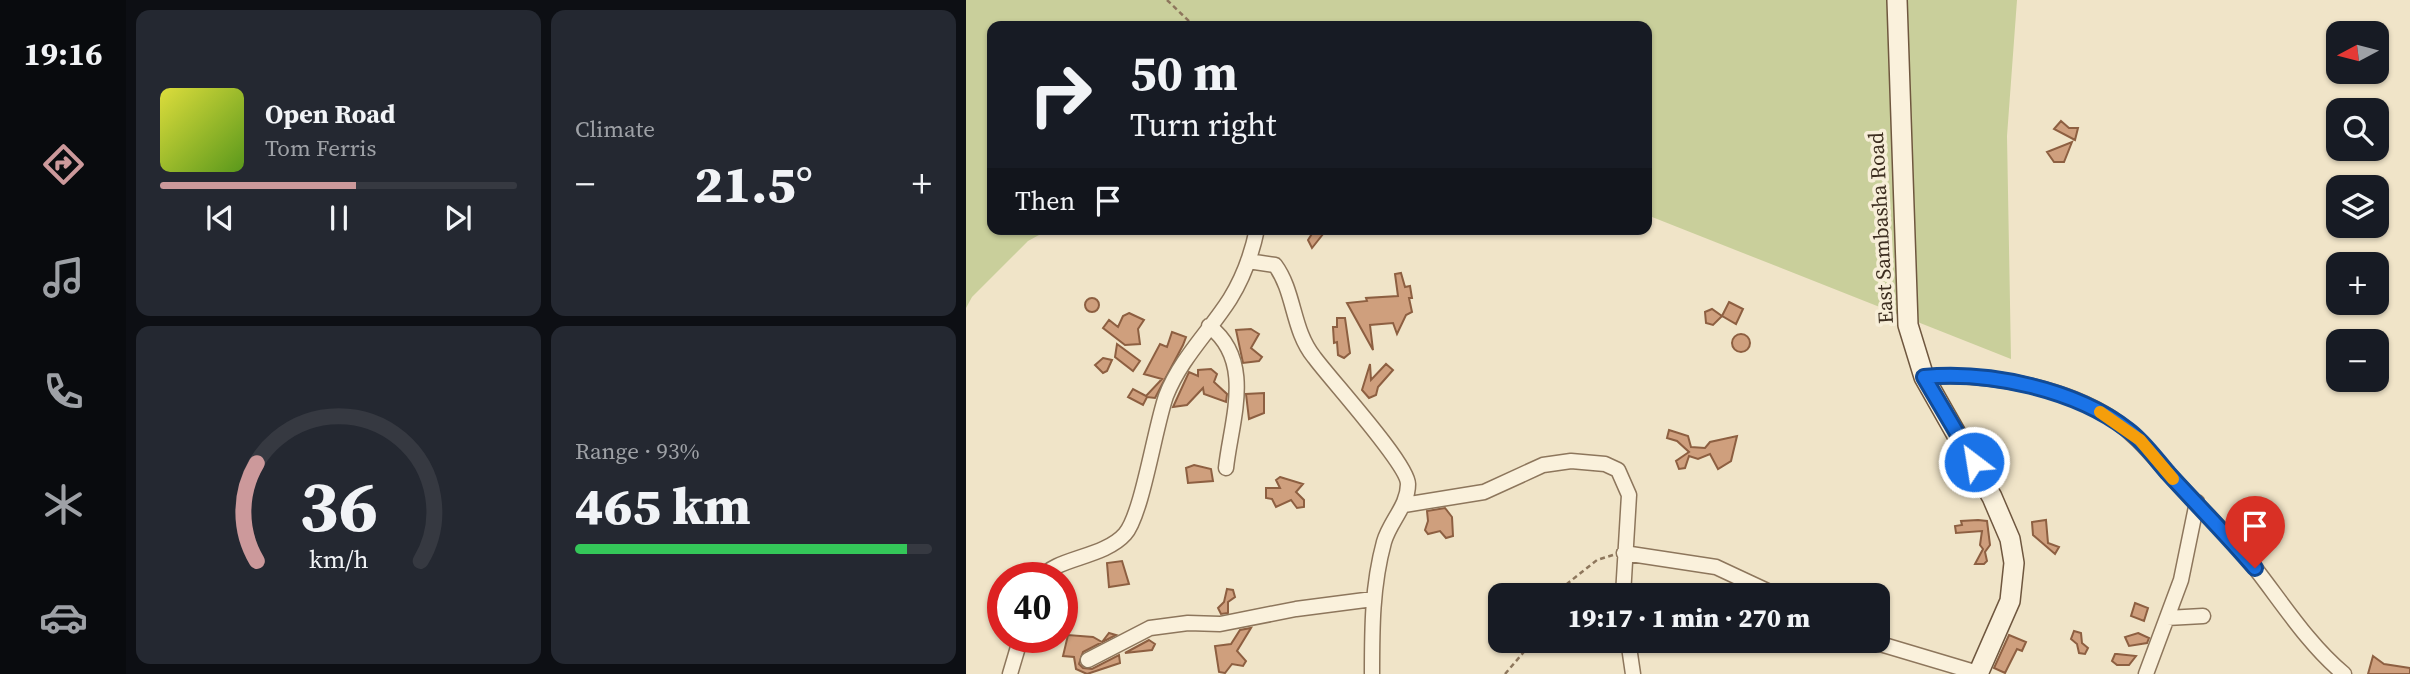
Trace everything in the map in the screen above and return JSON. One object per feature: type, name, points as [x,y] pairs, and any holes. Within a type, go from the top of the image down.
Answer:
[{"type":"street","name":"East Sambasha Road","points":[[1897,0],[1908,325],[1924,377],[1974,462],[2010,539],[2014,564],[2010,601],[1979,674]]},
{"type":"street","points":[[1070,562],[1095,554],[1126,533],[1168,393],[1193,346],[1230,300],[1248,261],[1255,235]]},
{"type":"street","points":[[1248,261],[1275,265],[1280,272],[1305,346],[1338,383],[1372,431],[1401,462],[1408,486],[1404,505],[1386,537],[1373,599],[1372,674]]},
{"type":"street","points":[[1209,326],[1224,341],[1238,390],[1226,468]]},
{"type":"street","points":[[1924,377],[1955,374],[2002,379],[2091,408],[2110,417],[2140,440],[2344,674]]},
{"type":"street","points":[[1404,505],[1485,492],[1543,465],[1571,461],[1605,464],[1618,470],[1629,495],[1623,583]]},
{"type":"street","points":[[2146,674],[2180,580],[2196,502]]},
{"type":"street","points":[[1624,553],[1723,569],[1752,583]]},
{"type":"street","points":[[1088,660],[1150,628],[1188,623],[1220,624],[1296,609],[1373,599]]},
{"type":"street","points":[[2167,618],[2203,616]]},
{"type":"street","points":[[1890,647],[1979,674]]},
{"type":"street","points":[[1010,674],[1016,653]]},
{"type":"street","points":[[1630,653],[1633,674]]},
{"type":"path","points":[[1167,0],[1189,21]]},
{"type":"path","points":[[1568,583],[1597,560],[1624,553]]},
{"type":"path","points":[[1505,674],[1527,653]]},
{"type":"green space","points":[[966,0],[2017,0],[2007,136],[2011,359],[1652,217],[1652,21],[987,21],[987,235],[1039,235],[1028,241],[972,297],[966,308]]},
{"type":"building","points":[[2061,121],[2069,128],[2078,128],[2075,140],[2054,129]]},
{"type":"building","points":[[2072,142],[2064,162],[2054,162],[2047,152]]},
{"type":"building","points":[[1311,235],[1322,235],[1312,248],[1308,240]]},
{"type":"building","points":[[1401,273],[1405,287],[1410,286],[1412,312],[1406,315],[1397,334],[1393,323],[1370,325],[1373,350],[1347,303],[1367,301],[1366,298],[1398,296],[1395,274]]},
{"type":"building","points":[[1089,298],[1095,298],[1099,305],[1095,312],[1089,312],[1085,308],[1085,302]]},
{"type":"building","points":[[1729,302],[1743,309],[1736,324],[1722,316]]},
{"type":"building","points":[[1712,309],[1722,316],[1713,325],[1706,323],[1705,312]]},
{"type":"building","points":[[1129,313],[1144,320],[1138,329],[1140,344],[1125,345],[1103,328],[1109,320],[1118,327],[1123,316]]},
{"type":"building","points":[[1337,318],[1345,318],[1350,353],[1344,358],[1338,355],[1337,342],[1334,343],[1333,327],[1337,327]]},
{"type":"building","points":[[1251,329],[1259,334],[1251,348],[1262,357],[1259,361],[1243,363],[1236,330]]},
{"type":"building","points":[[1172,332],[1186,337],[1183,345],[1155,398],[1147,397],[1143,405],[1128,397],[1133,389],[1146,396],[1162,379],[1144,374],[1160,344],[1167,347]]},
{"type":"building","points":[[1741,334],[1749,339],[1750,343],[1745,351],[1741,352],[1733,347],[1732,343],[1737,335]]},
{"type":"building","points":[[1117,344],[1140,361],[1133,371],[1115,357]]},
{"type":"building","points":[[1103,358],[1112,360],[1107,371],[1103,373],[1095,365]]},
{"type":"building","points":[[1370,364],[1371,380],[1386,364],[1393,370],[1378,387],[1376,395],[1369,398],[1362,390]]},
{"type":"building","points":[[1211,369],[1217,374],[1214,382],[1227,394],[1226,402],[1204,394],[1203,388],[1187,405],[1173,407],[1189,372],[1198,376],[1198,370]]},
{"type":"building","points":[[1264,393],[1264,413],[1249,419],[1246,394]]},
{"type":"building","points":[[1669,430],[1688,436],[1691,447],[1705,448],[1710,442],[1737,436],[1731,461],[1718,469],[1710,454],[1698,459],[1689,456],[1685,468],[1679,469],[1676,461],[1689,452],[1677,441],[1667,438]]},
{"type":"building","points":[[1194,465],[1211,469],[1213,481],[1188,483],[1186,468]]},
{"type":"building","points":[[1280,477],[1303,484],[1296,492],[1304,500],[1304,507],[1297,508],[1291,500],[1276,507],[1272,499],[1266,498],[1266,488],[1280,488],[1276,480]]},
{"type":"building","points":[[1445,508],[1452,517],[1453,536],[1446,538],[1440,531],[1428,534],[1425,530],[1427,511]]},
{"type":"building","points":[[2046,520],[2048,543],[2059,547],[2055,554],[2033,535],[2032,522]]},
{"type":"building","points":[[1961,521],[1987,521],[1990,545],[1985,552],[1987,561],[1984,564],[1975,564],[1983,549],[1980,545],[1982,531],[1956,533],[1955,526],[1962,525]]},
{"type":"building","points":[[1122,561],[1129,584],[1109,587],[1107,563]]},
{"type":"building","points":[[1227,589],[1233,590],[1235,597],[1228,602],[1228,613],[1221,614],[1218,608],[1224,602]]},
{"type":"building","points":[[2135,603],[2148,608],[2144,621],[2131,616]]},
{"type":"building","points":[[1251,628],[1237,651],[1246,661],[1243,666],[1232,664],[1225,673],[1219,672],[1215,646],[1231,644],[1240,630]]},
{"type":"building","points":[[2074,631],[2081,633],[2082,643],[2088,648],[2085,654],[2079,653],[2077,644],[2071,639]]},
{"type":"building","points":[[1109,633],[1116,635],[1083,652],[1079,664],[1083,668],[1092,669],[1119,655],[1120,663],[1087,674],[1076,669],[1074,657],[1063,656],[1064,653],[1078,653],[1078,636],[1093,637],[1102,642]]},
{"type":"building","points":[[2138,633],[2149,638],[2147,643],[2129,646],[2125,637]]},
{"type":"building","points":[[2009,635],[2026,642],[2022,651],[2017,649],[2005,673],[1994,668]]},
{"type":"building","points":[[1149,640],[1155,644],[1152,650],[1125,653]]},
{"type":"building","points":[[2115,654],[2136,656],[2129,665],[2117,665],[2112,661]]},
{"type":"building","points":[[2373,656],[2384,664],[2410,668],[2410,674],[2368,674]]},
{"type":"slow traffic","points":[[2100,412],[2140,440],[2173,479]]},
{"type":"route","points":[[1974,462],[1924,377],[1955,374],[2002,379],[2071,399],[2110,417],[2140,440],[2255,568]]}]
